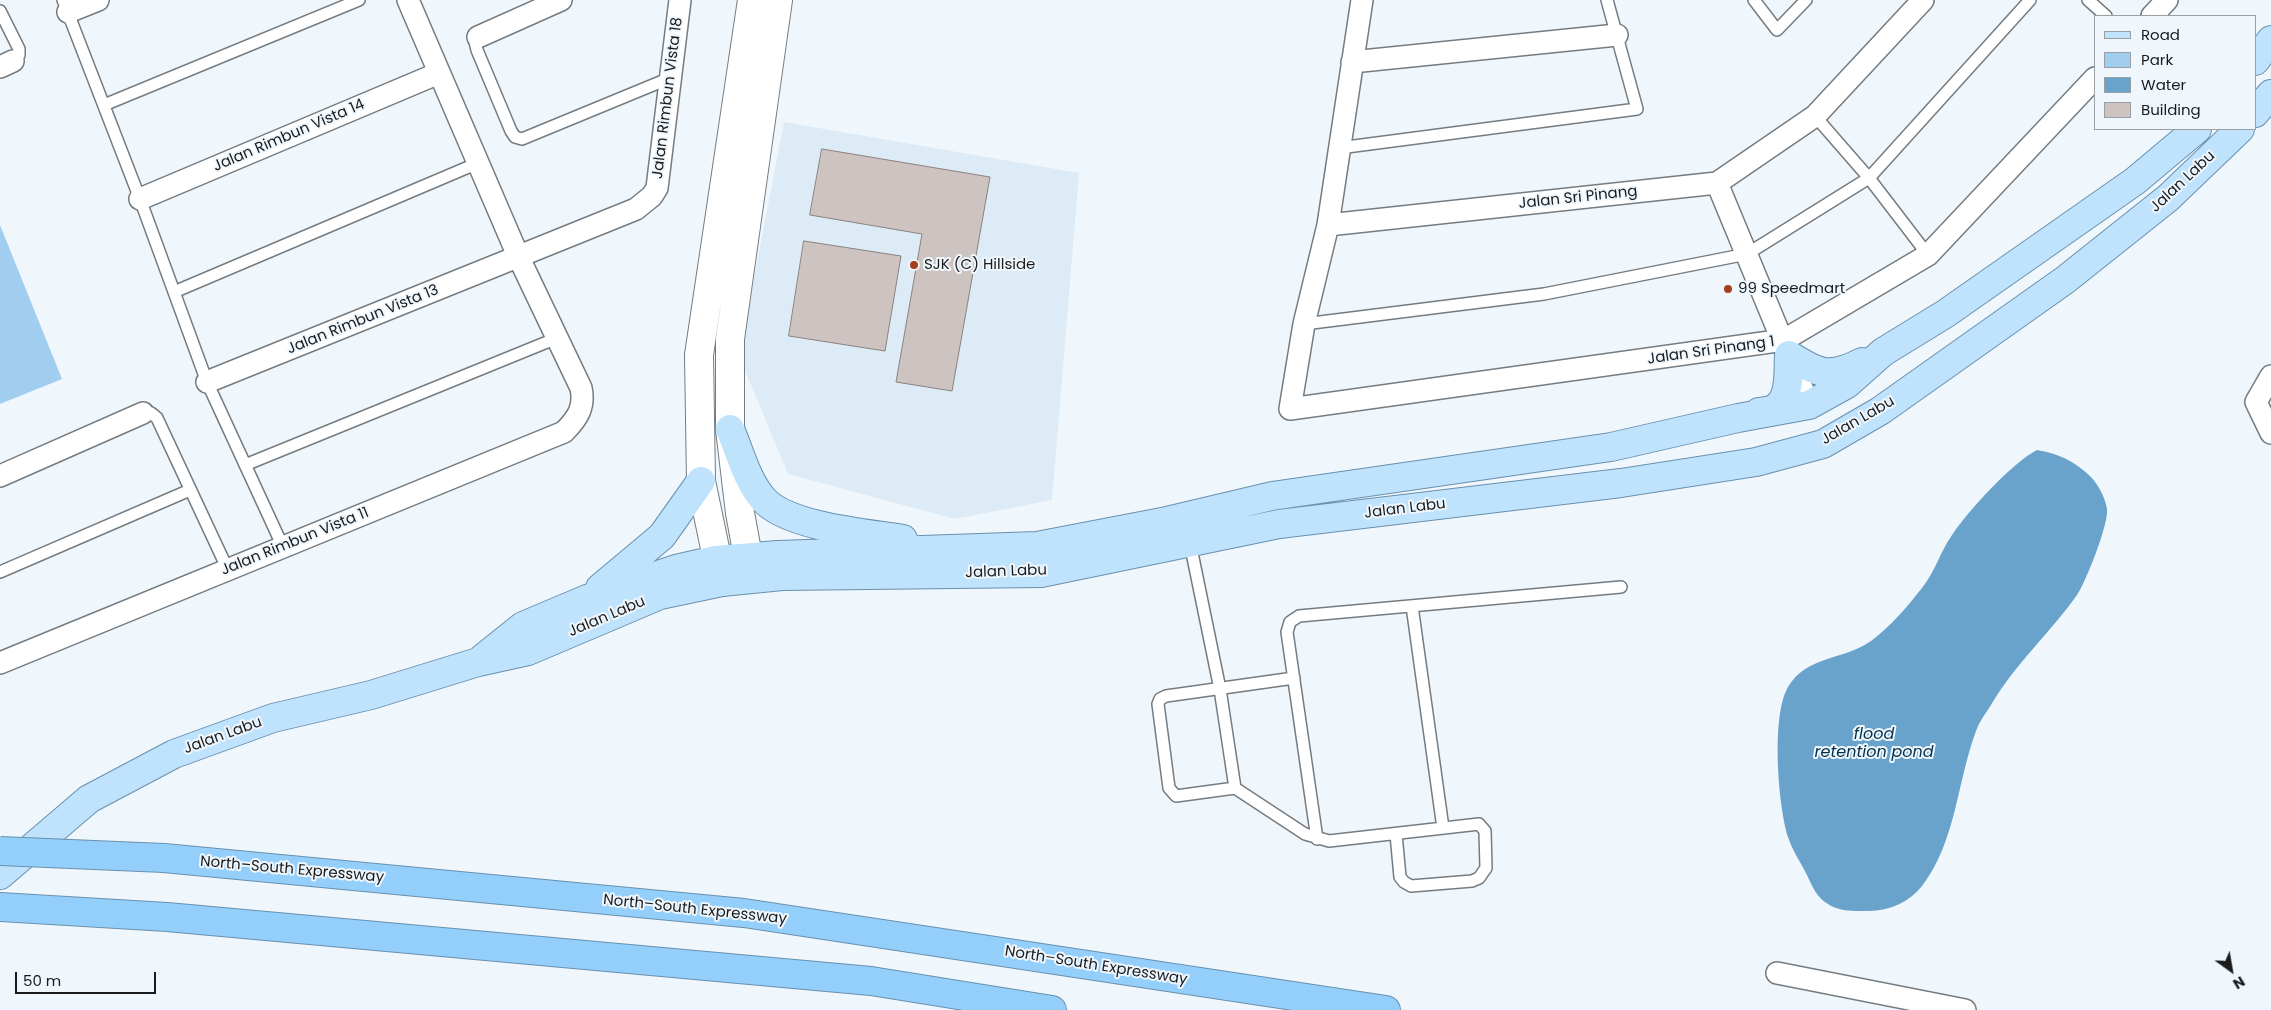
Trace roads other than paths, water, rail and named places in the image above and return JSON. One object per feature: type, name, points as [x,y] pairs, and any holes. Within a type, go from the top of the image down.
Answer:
[{"type":"highway","name":"North–South Expressway","points":[[0,851],[164,858],[744,913],[1386,1010]]},
{"type":"highway","points":[[0,907],[168,917],[871,980],[1052,1010]]},
{"type":"main road","points":[[2256,60],[2271,40]]},
{"type":"main road","points":[[2256,112],[2271,94]]},
{"type":"main road","name":"Jalan Labu","points":[[478,662],[523,626],[587,599],[676,569],[719,571],[956,549],[1038,546],[1162,522],[1272,496],[1611,447],[1738,418],[1809,405],[1847,384],[1884,352],[1945,314],[2050,242],[2135,181],[2195,130]]},
{"type":"main road","name":"Jalan Labu","points":[[750,567],[1041,573],[1279,524],[1621,483],[1756,462],[1823,444],[1880,411],[2065,280],[2168,198],[2239,130]]},
{"type":"main road","points":[[1787,348],[1824,374],[1847,370],[1884,352]]},
{"type":"main road","points":[[1738,418],[1775,408],[1784,397],[1788,385],[1787,348]]},
{"type":"main road","points":[[1809,405],[1820,419],[1846,420],[1880,411]]},
{"type":"main road","points":[[730,429],[752,482],[764,500],[777,511],[802,521],[956,549]]},
{"type":"main road","points":[[587,599],[662,536],[701,481]]},
{"type":"main road","name":"Jalan Labu","points":[[0,874],[89,799],[174,754],[273,718],[371,695],[478,662],[528,651],[719,571]]},
{"type":"street","points":[[66,6],[98,0]]},
{"type":"street","points":[[408,0],[519,258],[557,338]]},
{"type":"street","points":[[478,37],[561,0]]},
{"type":"street","name":"Jalan Rimbun Vista 18","points":[[519,258],[636,210],[652,196],[657,188],[680,0]]},
{"type":"street","points":[[719,571],[701,481],[699,355],[752,0]]},
{"type":"street","points":[[750,567],[730,429],[730,339],[778,0]]},
{"type":"street","points":[[1304,324],[1328,225],[1362,0]]},
{"type":"street","name":"Jalan Sri Pinang","points":[[1328,225],[1717,183],[1815,116],[1923,0]]},
{"type":"street","points":[[2153,15],[2166,0]]},
{"type":"street","points":[[1352,62],[1617,35]]},
{"type":"street","name":"Jalan Rimbun Vista 14","points":[[140,199],[439,73]]},
{"type":"street","name":"Jalan Sri Pinang 1","points":[[1304,324],[1290,410],[1787,348],[1928,255],[2094,79]]},
{"type":"street","points":[[731,138],[759,141]]},
{"type":"street","points":[[1717,183],[1809,405]]},
{"type":"street","name":"Jalan Rimbun Vista 13","points":[[207,382],[519,258]]},
{"type":"street","name":"Jalan Rimbun Vista 11","points":[[0,663],[564,432],[581,410],[583,399],[581,388],[557,338]]},
{"type":"street","points":[[2271,376],[2256,402],[2271,433]]},
{"type":"street","points":[[0,476],[143,413]]},
{"type":"street","points":[[1777,973],[1965,1010]]},
{"type":"lane","points":[[104,105],[359,0]]},
{"type":"lane","points":[[1339,148],[1637,109],[1607,0]]},
{"type":"lane","points":[[1754,0],[1777,30],[1806,0]]},
{"type":"lane","points":[[1304,324],[1544,294],[1748,254],[1869,178],[2030,0]]},
{"type":"lane","points":[[2088,0],[2105,15]]},
{"type":"lane","points":[[66,6],[140,199],[207,382],[283,547]]},
{"type":"lane","points":[[0,11],[19,49],[19,55],[7,64]]},
{"type":"lane","points":[[478,37],[475,42],[477,50],[510,131],[515,137],[522,139],[670,78]]},
{"type":"lane","points":[[1815,116],[1869,178],[1928,255]]},
{"type":"lane","points":[[174,292],[478,164]]},
{"type":"lane","points":[[245,465],[557,338]]},
{"type":"lane","points":[[143,413],[151,413],[157,418],[228,570]]},
{"type":"lane","points":[[0,572],[190,490]]},
{"type":"lane","points":[[1190,543],[1220,689],[1235,788]]},
{"type":"lane","points":[[1317,839],[1287,632],[1290,622],[1299,616],[1621,587]]},
{"type":"lane","points":[[1412,606],[1444,828]]},
{"type":"lane","points":[[1294,678],[1166,696],[1160,699],[1158,704],[1169,788],[1176,796],[1235,788],[1305,834],[1329,841],[1479,824],[1484,827],[1486,868],[1479,878],[1472,881],[1411,886],[1400,877],[1396,834]]},
{"type":"water","name":"flood retention pond","points":[[2037,450],[2059,456],[2079,467],[2094,480],[2105,500],[2107,516],[2086,578],[2077,595],[2000,690],[1979,724],[1970,750],[1949,831],[1933,869],[1922,886],[1905,901],[1877,911],[1853,911],[1833,907],[1818,895],[1813,887],[1792,847],[1784,822],[1779,783],[1778,739],[1779,718],[1788,687],[1805,669],[1816,663],[1861,647],[1885,629],[1905,609],[1927,582],[1948,542],[1969,513],[2004,476]]},
{"type":"place","name":"SJK (C) Hillside","points":[[914,265]]},
{"type":"place","name":"99 Speedmart","points":[[1728,289]]}]
